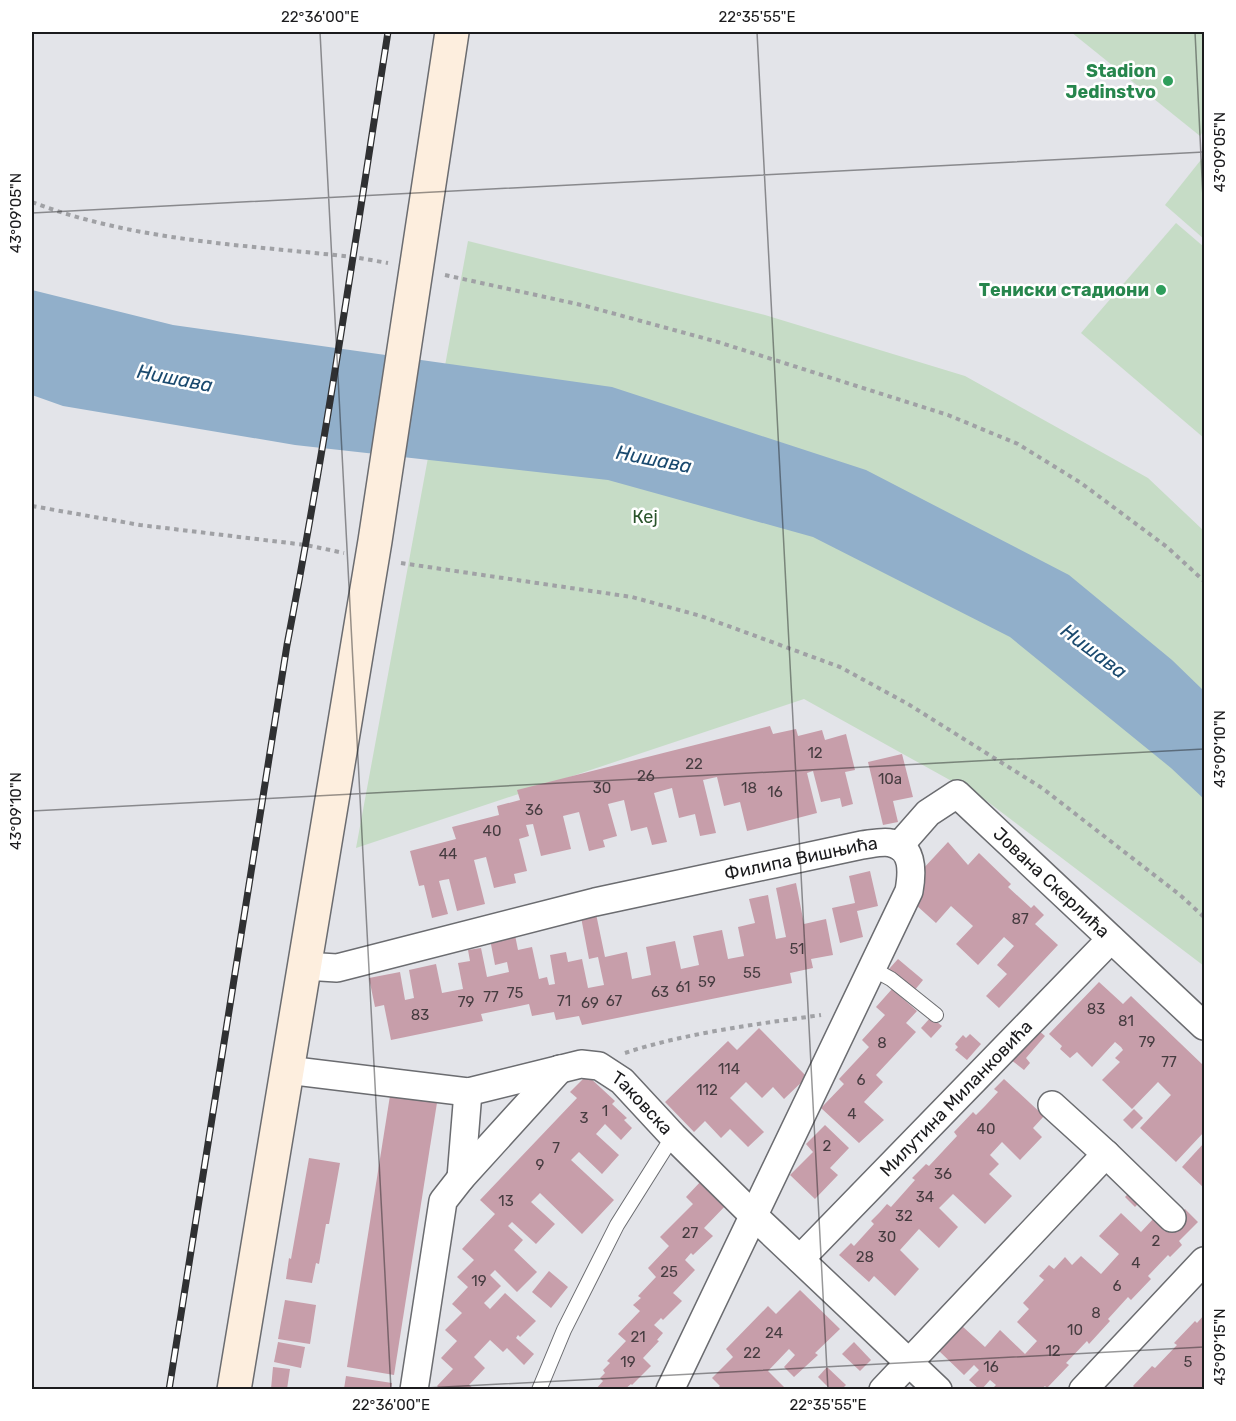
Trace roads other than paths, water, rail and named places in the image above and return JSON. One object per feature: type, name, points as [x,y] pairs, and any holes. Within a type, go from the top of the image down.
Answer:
[{"type":"street","points":[[234,1389],[373,550],[452,32]]},
{"type":"street","name":"Јована Скерлића","points":[[898,846],[928,813],[957,794],[1204,1026]]},
{"type":"street","name":"Филипа Вишњића","points":[[304,966],[337,968],[595,902],[823,853],[881,843],[898,846],[906,854],[912,868],[909,891],[754,1216]]},
{"type":"street","name":"Милутина Миланковића","points":[[800,1259],[1111,939]]},
{"type":"street","name":"Таковска","points":[[287,1070],[468,1092],[581,1064],[599,1066],[622,1081],[673,1136],[754,1216],[938,1389]]},
{"type":"street","points":[[414,1389],[443,1201],[560,1069]]},
{"type":"street","points":[[461,1178],[468,1092]]},
{"type":"street","points":[[1052,1105],[1172,1218]]},
{"type":"street","points":[[883,1389],[1106,1154]]},
{"type":"street","points":[[670,1389],[754,1216]]},
{"type":"street","points":[[1083,1389],[1204,1261]]},
{"type":"lane","points":[[872,968],[891,979],[936,1015]]},
{"type":"lane","points":[[539,1389],[564,1330],[617,1225],[673,1136]]},
{"type":"water","name":"Нишава","points":[[32,290],[173,325],[612,387],[866,470],[1069,575],[1172,660],[1204,691],[1204,799],[1171,768],[1010,637],[813,537],[608,480],[295,445],[63,406],[32,395]]},
{"type":"railway","points":[[169,1390],[287,645],[328,416],[388,32]]},
{"type":"place","name":"Stadion Jedinstvo","points":[[1168,81]]},
{"type":"place","name":"Тениски стадиони","points":[[1161,290]]},
{"type":"park label","name":"Кеј","points":[[645,517]]}]
